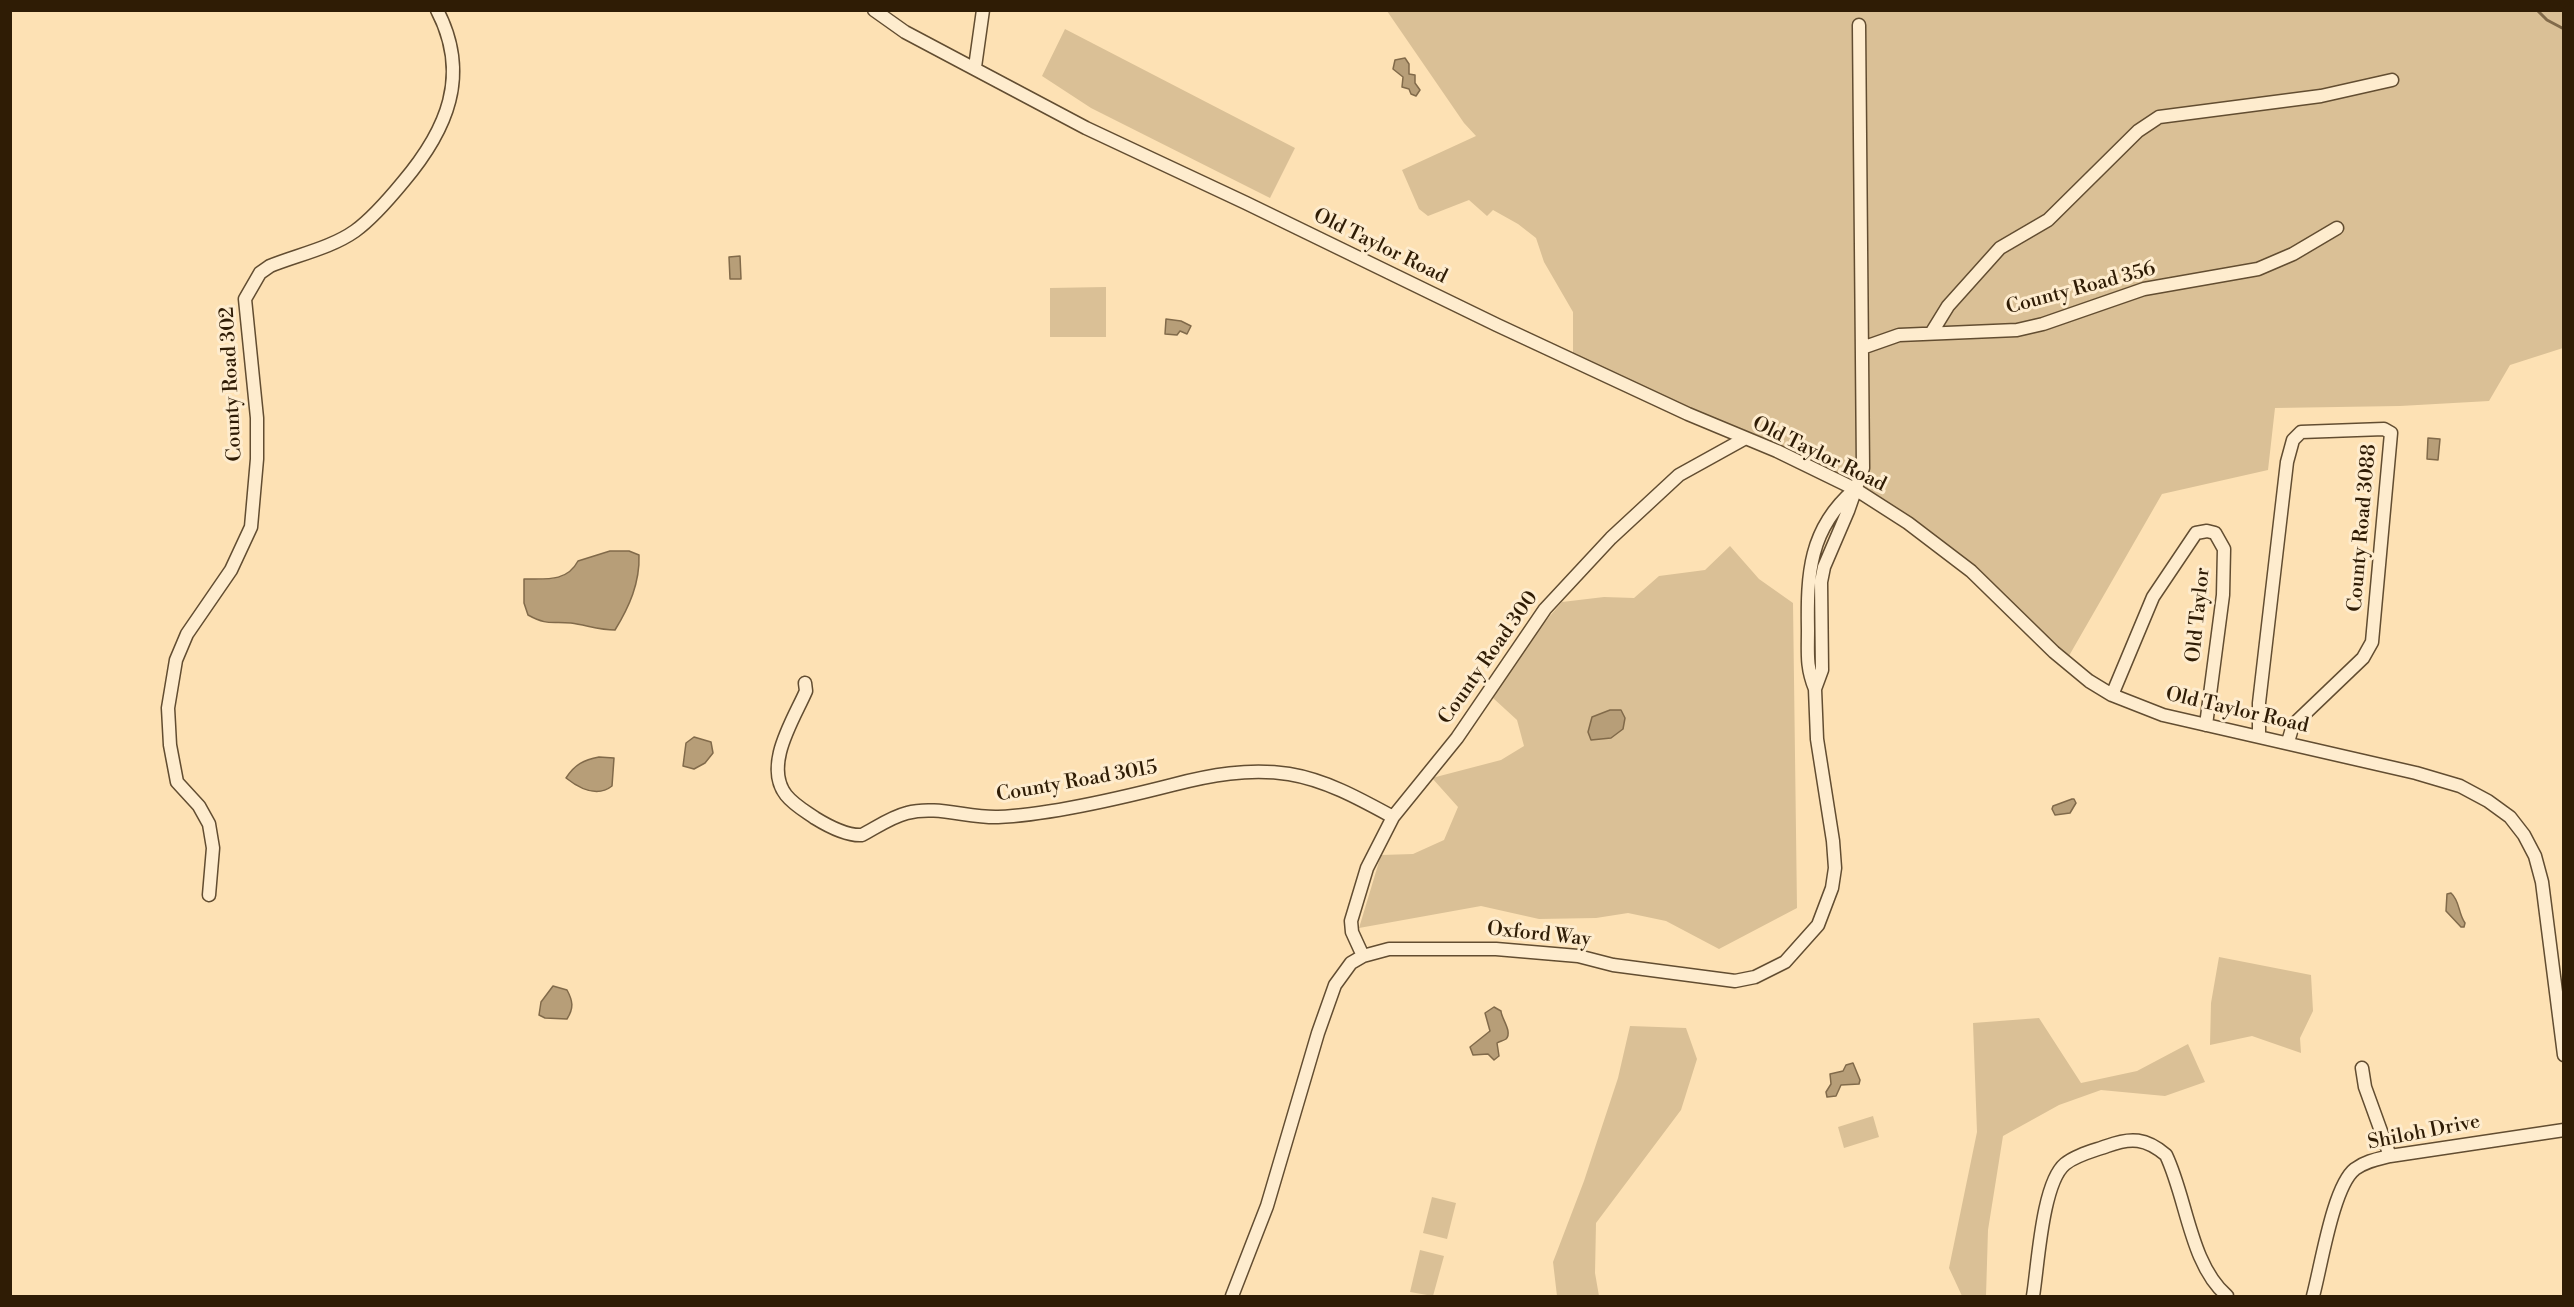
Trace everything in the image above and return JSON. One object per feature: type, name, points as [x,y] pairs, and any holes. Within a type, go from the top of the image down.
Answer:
[{"type":"street","name":"County Road 302","points":[[208,895],[213,848],[209,824],[199,806],[177,782],[170,745],[168,708],[176,660],[187,634],[231,570],[251,527],[257,459],[257,418],[245,299],[260,273],[270,266],[354,232],[385,204],[431,144],[449,109],[453,87],[452,50],[437,10]]},
{"type":"street","name":"Old Taylor Road","points":[[874,10],[905,32],[975,67],[1086,128],[1505,329],[1855,489],[1908,523],[1971,571],[2054,652],[2089,681],[2112,695],[2163,715],[2288,742],[2460,786],[2488,801],[2510,817],[2524,835],[2535,856],[2542,882],[2564,1055]]},
{"type":"street","points":[[975,67],[983,10]]},
{"type":"street","points":[[1855,489],[1863,468],[1859,25]]},
{"type":"street","points":[[1932,332],[1948,306],[2000,248],[2048,220],[2139,131],[2159,117],[2321,96],[2392,80]]},
{"type":"street","name":"County Road 356","points":[[1862,348],[1899,335],[2017,330],[2043,324],[2144,289],[2258,269],[2293,254],[2337,228]]},
{"type":"street","name":"County Road 3088","points":[[2259,736],[2259,703],[2287,462],[2293,440],[2301,432],[2384,429],[2391,433],[2372,642],[2363,658],[2293,725],[2288,742]]},
{"type":"street","name":"County Road 300","points":[[1364,956],[1352,932],[1351,921],[1367,868],[1393,817],[1457,738],[1545,609],[1611,538],[1679,475],[1744,439]]},
{"type":"street","name":"Oxford Way","points":[[1232,1296],[1267,1206],[1314,1044],[1335,985],[1343,971],[1364,956],[1406,948],[1534,951],[1578,956],[1613,965],[1735,981],[1755,977],[1785,962],[1818,925],[1832,888],[1835,868],[1817,739],[1815,689],[1822,670],[1821,582],[1824,567],[1848,512],[1855,489]]},
{"type":"street","name":"Old Taylor","points":[[2112,695],[2153,597],[2196,533],[2207,531],[2215,533],[2224,549],[2223,595],[2206,725]]},
{"type":"street","name":"County Road 3015","points":[[805,683],[806,691],[781,750],[779,780],[787,796],[801,808],[819,820],[855,836],[862,835],[908,813],[930,811],[997,817],[1026,814],[1112,798],[1202,776],[1241,772],[1288,774],[1316,782],[1343,790],[1393,817]]},
{"type":"street","points":[[2362,1068],[2365,1088],[2390,1156]]},
{"type":"street","name":"Shiloh Drive","points":[[2313,1296],[2340,1189],[2354,1170],[2366,1162],[2390,1156],[2564,1130]]},
{"type":"street","points":[[2033,1296],[2048,1194],[2055,1174],[2065,1163],[2123,1140],[2144,1141],[2156,1146],[2166,1155],[2203,1263],[2219,1289],[2227,1296]]},
{"type":"shaded area","points":[[1387,11],[2563,11],[2563,348],[2510,365],[2489,401],[2400,406],[2275,408],[2268,470],[2162,494],[2066,661],[1974,574],[1855,489],[1573,360],[1573,312],[1544,262],[1536,238],[1518,224],[1493,210],[1487,216],[1469,200],[1428,216],[1419,209],[1402,170],[1476,136],[1464,123]]},
{"type":"shaded area","points":[[1065,29],[1295,148],[1270,198],[1091,108],[1042,76]]},
{"type":"shaded area","points":[[1405,58],[1409,64],[1409,74],[1415,75],[1415,83],[1420,90],[1416,96],[1411,94],[1409,89],[1402,87],[1403,77],[1393,69],[1395,60]]},
{"type":"shaded area","points":[[740,256],[741,279],[730,279],[729,257]]},
{"type":"shaded area","points":[[1106,287],[1106,337],[1050,337],[1050,288]]},
{"type":"shaded area","points":[[1166,319],[1181,321],[1191,326],[1187,334],[1180,331],[1177,335],[1165,334]]},
{"type":"shaded area","points":[[2428,438],[2440,439],[2438,460],[2427,459]]},
{"type":"shaded area","points":[[1730,546],[1759,579],[1793,603],[1797,908],[1719,949],[1666,921],[1628,913],[1596,918],[1539,919],[1481,906],[1359,928],[1381,855],[1413,854],[1444,840],[1458,807],[1432,778],[1501,760],[1524,746],[1517,720],[1493,698],[1525,645],[1562,602],[1604,597],[1634,598],[1659,576],[1705,570]]},
{"type":"shaded area","points":[[610,551],[629,551],[639,555],[638,575],[633,594],[615,630],[571,623],[545,622],[528,615],[524,603],[524,579],[548,579],[562,576],[568,573],[578,561]]},
{"type":"shaded area","points":[[1610,710],[1621,710],[1625,718],[1623,729],[1611,738],[1591,740],[1588,732],[1592,717]]},
{"type":"shaded area","points":[[694,737],[711,742],[713,753],[705,763],[694,769],[683,766],[686,743]]},
{"type":"shaded area","points":[[599,757],[614,758],[612,786],[606,790],[589,791],[566,778],[580,763]]},
{"type":"shaded area","points":[[2072,799],[2076,803],[2070,813],[2055,815],[2053,806]]},
{"type":"shaded area","points":[[2451,893],[2458,903],[2465,923],[2464,927],[2461,927],[2446,911],[2447,894]]},
{"type":"shaded area","points":[[2219,957],[2311,975],[2313,1011],[2300,1038],[2301,1053],[2252,1036],[2210,1045],[2211,1003]]},
{"type":"shaded area","points":[[553,986],[567,990],[569,994],[572,1008],[567,1019],[545,1018],[539,1015],[541,1002]]},
{"type":"shaded area","points":[[1494,1007],[1501,1011],[1508,1036],[1497,1043],[1499,1056],[1494,1060],[1488,1054],[1473,1055],[1470,1047],[1490,1031],[1485,1013]]},
{"type":"shaded area","points":[[2039,1018],[2081,1083],[2137,1071],[2188,1044],[2205,1082],[2165,1096],[2101,1090],[2059,1105],[2003,1136],[1988,1230],[1986,1296],[1962,1296],[1949,1268],[1977,1132],[1973,1023]]},
{"type":"shaded area","points":[[1630,1026],[1686,1028],[1697,1059],[1681,1110],[1596,1223],[1595,1273],[1599,1296],[1557,1296],[1553,1262],[1584,1181],[1618,1078]]},
{"type":"shaded area","points":[[1853,1063],[1860,1080],[1859,1084],[1841,1085],[1836,1096],[1827,1097],[1826,1092],[1831,1084],[1830,1074],[1843,1071],[1846,1065]]},
{"type":"shaded area","points":[[1873,1116],[1879,1137],[1844,1148],[1838,1127]]},
{"type":"shaded area","points":[[1432,1197],[1456,1203],[1447,1239],[1423,1233]]},
{"type":"shaded area","points":[[1420,1250],[1444,1256],[1433,1296],[1410,1292]]},
{"type":"waterway","points":[[2537,10],[2547,20],[2564,29]]}]
